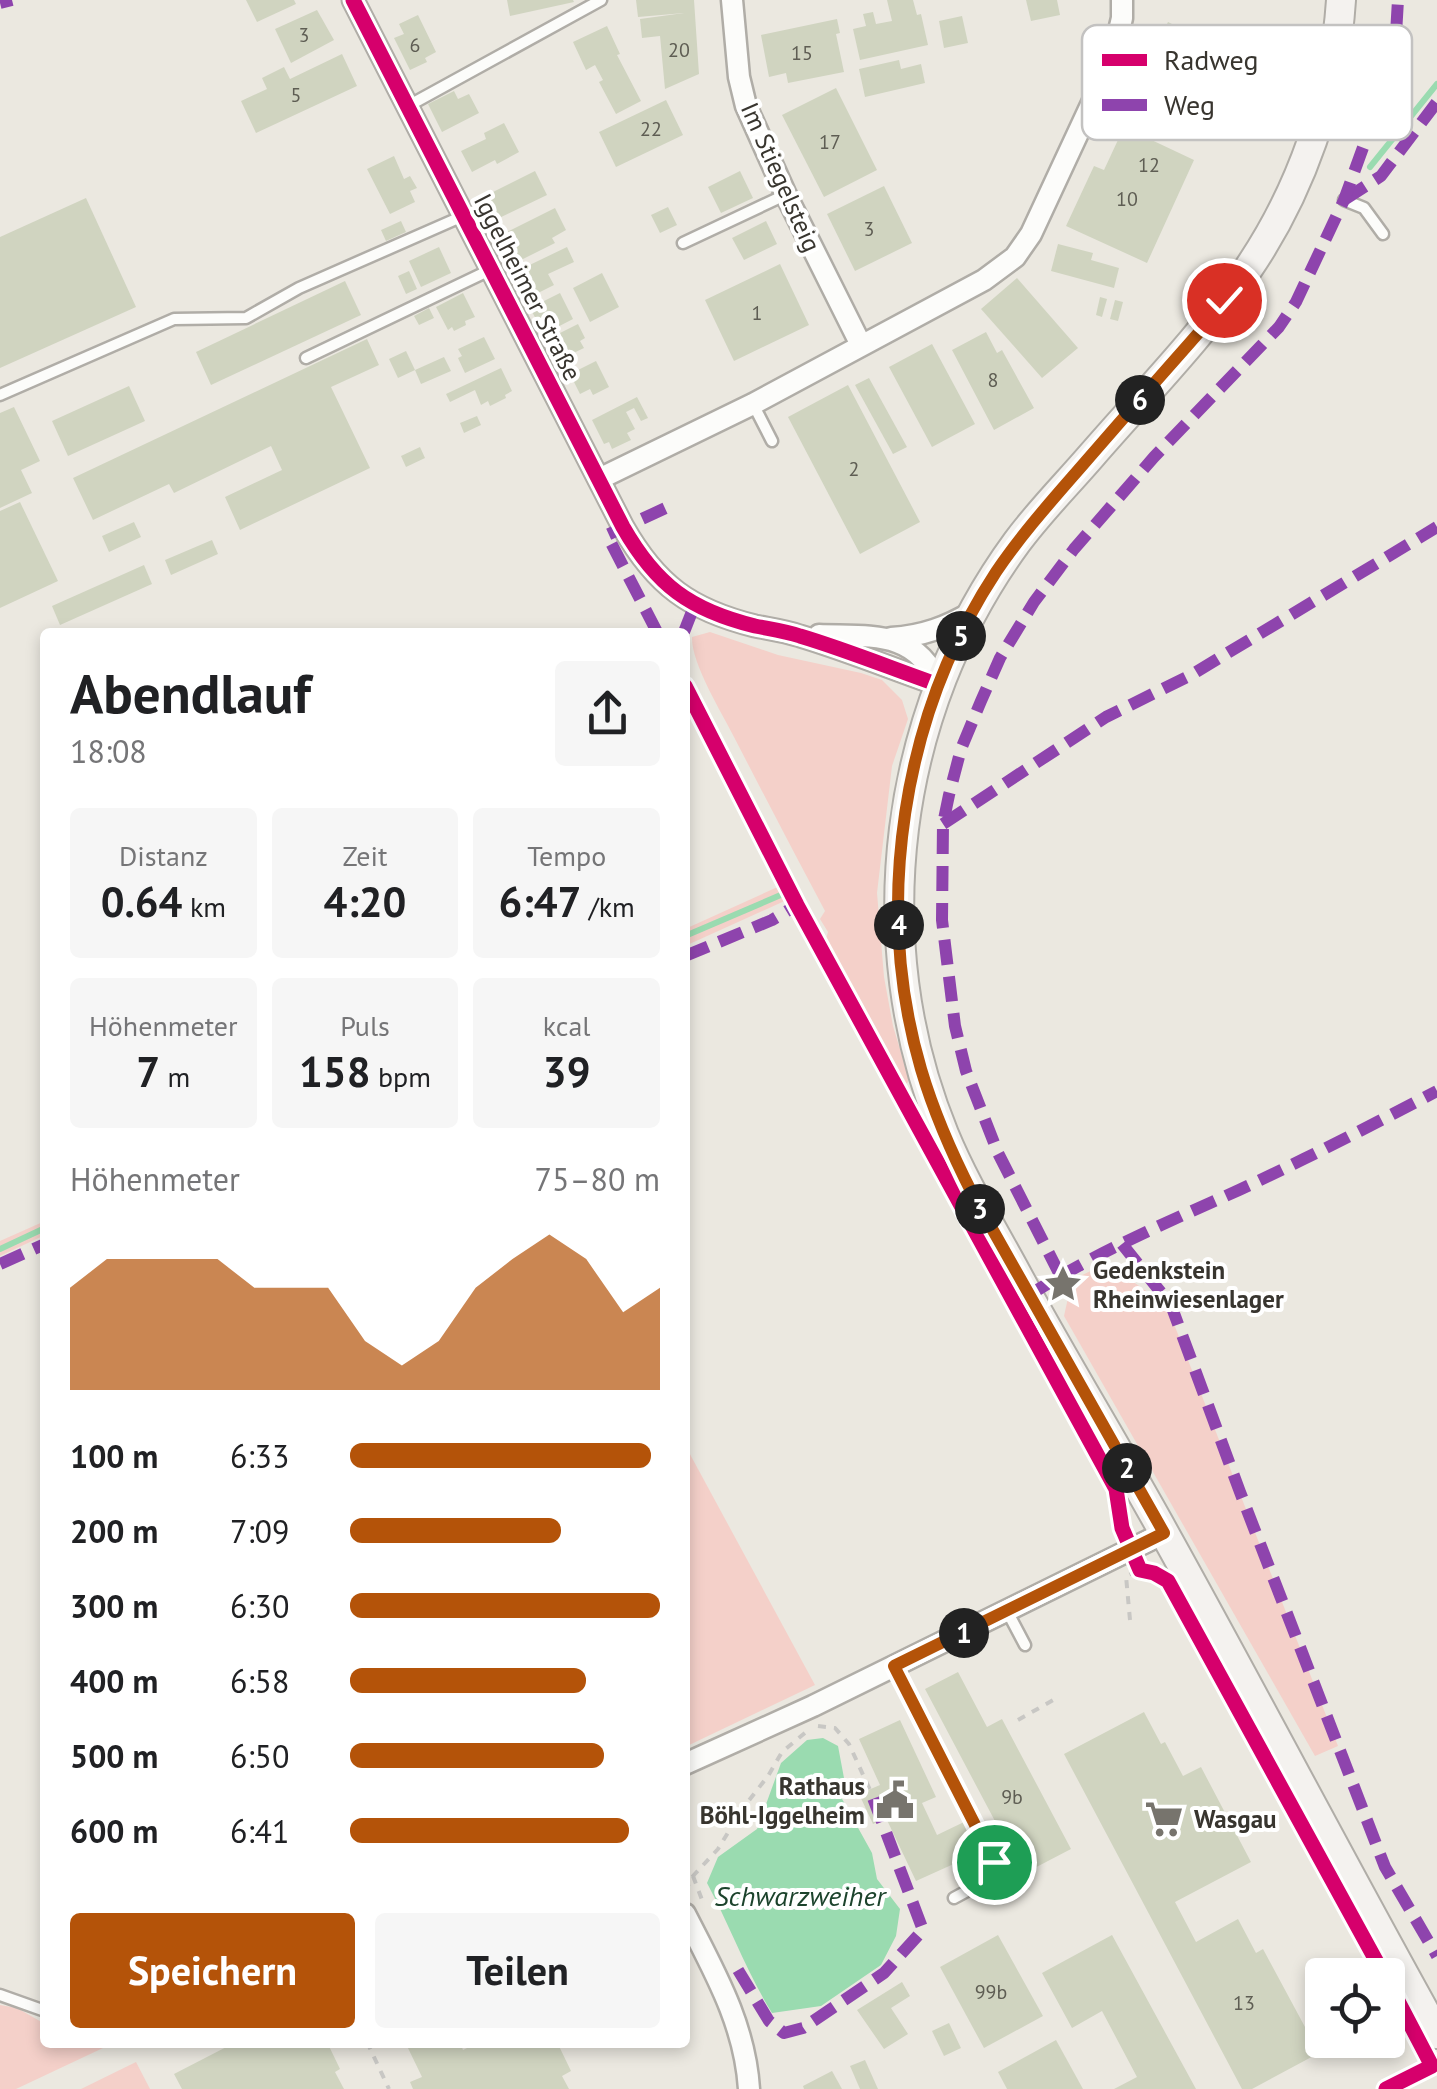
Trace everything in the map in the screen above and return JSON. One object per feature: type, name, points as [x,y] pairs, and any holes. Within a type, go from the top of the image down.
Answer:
[{"type":"main road","points":[[1339,25],[1342,0]]},
{"type":"main road","points":[[1311,140],[1292,190],[1262,246],[1202,329],[1044,509],[994,575],[974,610],[939,686],[910,786],[900,874],[901,961],[920,1065],[943,1132],[973,1195],[1164,1533],[1437,2034]]},
{"type":"street","name":"Im Stiegelsteig","points":[[732,0],[739,77],[746,106],[861,345]]},
{"type":"street","points":[[1120,25],[1122,0]]},
{"type":"street","name":"Iggelheimer Straße","points":[[363,5],[408,106],[490,270],[640,556],[671,589],[695,604],[737,620],[797,634]]},
{"type":"street","points":[[599,478],[753,404],[984,280],[1015,256],[1031,234],[1082,124]]},
{"type":"street","points":[[797,634],[910,637],[954,623],[974,610]]},
{"type":"street","points":[[797,634],[939,686]]},
{"type":"street","points":[[887,638],[921,655],[939,686]]},
{"type":"street","points":[[690,1762],[1164,1533]]},
{"type":"street","points":[[690,1924],[739,2028],[748,2064],[749,2089]]},
{"type":"lane","points":[[408,106],[600,0]]},
{"type":"lane","points":[[683,243],[786,195]]},
{"type":"lane","points":[[1344,200],[1364,208],[1383,234]]},
{"type":"lane","points":[[0,395],[174,319],[246,318],[300,288],[463,216]]},
{"type":"lane","points":[[306,358],[490,270]]},
{"type":"lane","points":[[753,404],[772,441]]},
{"type":"lane","points":[[1007,1611],[1025,1645]]},
{"type":"lane","points":[[894,1666],[994,1862],[991,1878],[954,1898]]},
{"type":"lane","points":[[0,1995],[40,2010]]},
{"type":"path","points":[[1130,1620],[1126,1576],[1140,1570]]},
{"type":"path","points":[[1018,1720],[1055,1700]]},
{"type":"path","points":[[690,1882],[718,1849],[782,1752],[813,1726],[835,1728],[849,1744],[870,1790]]},
{"type":"path","points":[[370,2048],[389,2089]]},
{"type":"shaded area","points":[[710,632],[778,655],[882,680],[902,700],[908,719],[892,766],[877,893],[884,977],[908,1076],[905,1085],[825,942],[828,932],[820,919],[825,911],[702,674],[692,637]]},
{"type":"shaded area","points":[[782,885],[789,899],[690,944],[690,927]]},
{"type":"shaded area","points":[[40,1223],[40,1237],[0,1256],[0,1241]]},
{"type":"shaded area","points":[[1107,1263],[1167,1306],[1338,1746],[1315,1756],[1064,1316],[1072,1280]]},
{"type":"shaded area","points":[[690,1454],[815,1685],[690,1745]]},
{"type":"shaded area","points":[[0,2005],[17,2008],[40,2021],[40,2048],[103,2048],[16,2089],[0,2089]]},
{"type":"shaded area","points":[[136,2062],[150,2089],[81,2089]]},
{"type":"water","name":"Schwarzweiher","points":[[823,1738],[838,1746],[844,1778],[841,1797],[872,1853],[877,1879],[900,1909],[896,1936],[881,1965],[821,2006],[772,2013],[707,1883],[718,1857],[757,1829],[781,1763],[807,1740]]},
{"type":"building","points":[[246,0],[294,0],[296,4],[257,22]]},
{"type":"building","points":[[507,0],[573,0],[574,2],[510,16]]},
{"type":"building","points":[[636,0],[694,0],[699,74],[665,89],[660,36],[642,38],[640,19],[684,13],[638,17]]},
{"type":"building","points":[[887,0],[913,0],[917,15],[921,14],[928,45],[860,60],[853,29],[866,26],[863,14],[873,12],[876,24],[892,21]]},
{"type":"building","points":[[1026,0],[1057,0],[1060,15],[1031,21]]},
{"type":"building","points":[[317,10],[334,40],[291,63],[275,29]]},
{"type":"building","points":[[418,15],[436,52],[425,58],[427,62],[410,70],[394,38],[404,34],[399,24]]},
{"type":"building","points":[[962,16],[968,43],[944,48],[939,21]]},
{"type":"building","points":[[837,19],[844,72],[788,83],[786,73],[769,77],[761,35]]},
{"type":"building","points":[[607,26],[641,101],[616,114],[599,82],[603,80],[595,65],[586,70],[573,42]]},
{"type":"building","points":[[342,54],[357,86],[256,133],[241,101],[267,89],[262,78],[284,67],[290,79]]},
{"type":"building","points":[[899,60],[901,69],[921,64],[925,83],[865,97],[859,69]]},
{"type":"building","points":[[836,88],[877,170],[824,197],[782,115]]},
{"type":"building","points":[[454,91],[458,99],[469,94],[479,113],[442,132],[428,104]]},
{"type":"building","points":[[666,100],[683,135],[616,167],[599,132]]},
{"type":"building","points":[[504,123],[519,152],[472,172],[461,151],[486,139],[484,133]]},
{"type":"building","points":[[1118,140],[1152,140],[1194,160],[1147,263],[1066,226],[1094,166],[1104,170]]},
{"type":"building","points":[[394,156],[404,179],[410,176],[417,188],[410,191],[415,202],[390,214],[367,169]]},
{"type":"building","points":[[535,171],[547,195],[495,220],[483,197]]},
{"type":"building","points":[[740,171],[753,198],[721,213],[708,187]]},
{"type":"building","points":[[884,186],[912,243],[855,271],[827,214]]},
{"type":"building","points":[[86,198],[136,307],[0,368],[0,237]]},
{"type":"building","points":[[668,207],[677,225],[660,233],[651,215]]},
{"type":"building","points":[[555,208],[566,230],[552,238],[555,243],[517,262],[503,234]]},
{"type":"building","points":[[401,221],[406,232],[386,241],[381,230]]},
{"type":"building","points":[[766,221],[777,244],[744,260],[732,238]]},
{"type":"building","points":[[1058,244],[1093,253],[1091,260],[1119,268],[1114,288],[1051,271]]},
{"type":"building","points":[[439,247],[451,273],[421,287],[409,261]]},
{"type":"building","points":[[567,247],[574,262],[548,274],[554,285],[526,299],[513,273]]},
{"type":"building","points":[[780,264],[809,325],[734,361],[705,300]]},
{"type":"building","points":[[409,271],[417,289],[406,294],[398,276]]},
{"type":"building","points":[[602,273],[619,307],[590,322],[573,288]]},
{"type":"building","points":[[1017,278],[1078,348],[1042,378],[981,309]]},
{"type":"building","points":[[345,281],[361,315],[211,385],[196,352]]},
{"type":"building","points":[[463,293],[475,317],[454,331],[452,327],[448,330],[436,307]]},
{"type":"building","points":[[560,293],[573,319],[544,334],[530,308]]},
{"type":"building","points":[[1100,297],[1107,299],[1102,317],[1096,315]]},
{"type":"building","points":[[1115,300],[1123,302],[1118,321],[1110,319]]},
{"type":"building","points":[[429,308],[434,318],[419,325],[414,316]]},
{"type":"building","points":[[578,324],[585,338],[580,341],[584,348],[559,360],[548,339]]},
{"type":"building","points":[[986,332],[997,353],[1002,350],[1034,408],[994,430],[952,350]]},
{"type":"building","points":[[484,337],[495,359],[465,373],[458,349]]},
{"type":"building","points":[[367,339],[379,365],[331,387],[370,468],[240,530],[225,497],[282,470],[271,446],[174,493],[169,484],[93,520],[73,478]]},
{"type":"building","points":[[932,344],[975,424],[932,447],[889,367]]},
{"type":"building","points":[[406,351],[415,370],[398,378],[389,359]]},
{"type":"building","points":[[444,357],[451,371],[421,384],[415,370]]},
{"type":"building","points":[[596,361],[609,387],[593,395],[590,389],[580,394],[570,374]]},
{"type":"building","points":[[501,368],[512,391],[506,398],[490,406],[488,401],[481,405],[475,390],[450,402],[446,394]]},
{"type":"building","points":[[869,378],[907,447],[893,454],[855,385]]},
{"type":"building","points":[[848,385],[920,522],[860,554],[788,417]]},
{"type":"building","points":[[129,386],[145,421],[68,456],[52,421]]},
{"type":"building","points":[[637,397],[648,418],[641,421],[634,408],[626,412],[635,429],[627,433],[631,440],[612,449],[609,442],[604,444],[592,420]]},
{"type":"building","points":[[14,407],[40,461],[21,470],[32,493],[0,508],[0,413]]},
{"type":"building","points":[[477,416],[481,425],[464,433],[460,423]]},
{"type":"building","points":[[420,447],[425,458],[406,467],[401,456]]},
{"type":"building","points":[[20,502],[58,581],[0,608],[0,511]]},
{"type":"building","points":[[134,522],[141,537],[109,552],[102,536]]},
{"type":"building","points":[[212,540],[218,554],[171,575],[165,560]]},
{"type":"building","points":[[144,565],[152,584],[60,625],[52,606]]},
{"type":"building","points":[[958,1672],[987,1727],[1002,1719],[1071,1849],[1023,1874],[925,1689]]},
{"type":"building","name":"Wasgau","points":[[1144,1712],[1183,1776],[1201,1767],[1251,1862],[1175,1902],[1196,1942],[1238,1919],[1256,1953],[1263,1949],[1305,2027],[1305,2058],[1310,2058],[1252,2089],[1242,2089],[1064,1754]]},
{"type":"building","name":"Rathaus Böhl-Iggelheim","points":[[900,1720],[936,1797],[922,1803],[937,1835],[964,1822],[978,1853],[916,1881],[886,1818],[873,1824],[859,1794],[880,1785],[859,1739]]},
{"type":"building","points":[[998,1935],[1043,2016],[984,2048],[940,1967]]},
{"type":"building","points":[[1112,1935],[1196,2089],[1114,2089],[1137,2077],[1102,2011],[1072,2028],[1042,1973]]},
{"type":"building","points":[[902,1982],[910,1996],[891,2008],[908,2034],[884,2049],[857,2010]]},
{"type":"building","points":[[949,2023],[961,2048],[944,2056],[932,2031]]},
{"type":"building","points":[[1056,2040],[1083,2089],[1007,2089],[998,2072]]},
{"type":"building","points":[[224,2048],[330,2048],[344,2089],[182,2089],[174,2074]]},
{"type":"building","points":[[408,2048],[560,2048],[571,2071],[562,2076],[569,2089],[413,2089],[410,2082],[422,2077]]},
{"type":"building","points":[[865,2060],[878,2089],[860,2089],[850,2066]]},
{"type":"building","points":[[832,2071],[842,2089],[804,2089],[803,2086]]},
{"type":"waterway","points":[[1412,115],[1437,84]]},
{"type":"waterway","points":[[1370,167],[1392,140]]},
{"type":"waterway","points":[[690,934],[783,894]]},
{"type":"waterway","points":[[0,1249],[40,1230]]},
{"type":"marked path","points":[[0,3],[12,0]]},
{"type":"marked path","points":[[1397,25],[1398,0]]},
{"type":"marked path","points":[[1412,135],[1437,102]]},
{"type":"marked path","points":[[1060,1275],[998,1153],[966,1071],[955,1026],[942,920],[943,824],[961,749],[1000,658],[1034,602],[1154,457],[1279,327],[1296,302],[1344,200],[1366,140]]},
{"type":"marked path","points":[[1344,200],[1381,176],[1408,140]]},
{"type":"marked path","points":[[655,628],[607,535],[670,506]]},
{"type":"marked path","points":[[943,824],[1106,717],[1191,675],[1437,527]]},
{"type":"marked path","points":[[686,628],[695,604]]},
{"type":"marked path","points":[[690,954],[772,920],[797,905],[799,897]]},
{"type":"marked path","points":[[1028,1296],[1105,1252],[1437,1091]]},
{"type":"marked path","points":[[1122,1244],[1171,1305],[1385,1867],[1437,1956]]},
{"type":"marked path","points":[[0,1264],[40,1246]]},
{"type":"marked path","points":[[738,1970],[769,2021],[784,2033],[803,2028],[884,1973],[923,1930],[870,1790]]},
{"type":"cycle path","points":[[353,0],[623,527],[648,565],[677,592],[712,612],[818,641],[939,685]]},
{"type":"cycle path","points":[[690,696],[797,905],[1116,1489],[1122,1528],[1140,1570],[1168,1581],[1375,1958]]},
{"type":"cycle path","points":[[1386,2089],[1432,2066],[1405,2014]]},
{"type":"place","name":"Gedenkstein Rheinwiesenlager","points":[[1063,1284]]},
{"type":"place","name":"Rathaus Böhl-Iggelheim","points":[[895,1800]]},
{"type":"place","name":"Wasgau","points":[[1164,1819]]},
{"type":"route","points":[[994,1862],[894,1666],[1164,1533],[1028,1296],[943,1132],[920,1065],[901,961],[899,891],[904,821],[918,752],[939,686],[994,575],[1044,509],[1224,300]]}]
